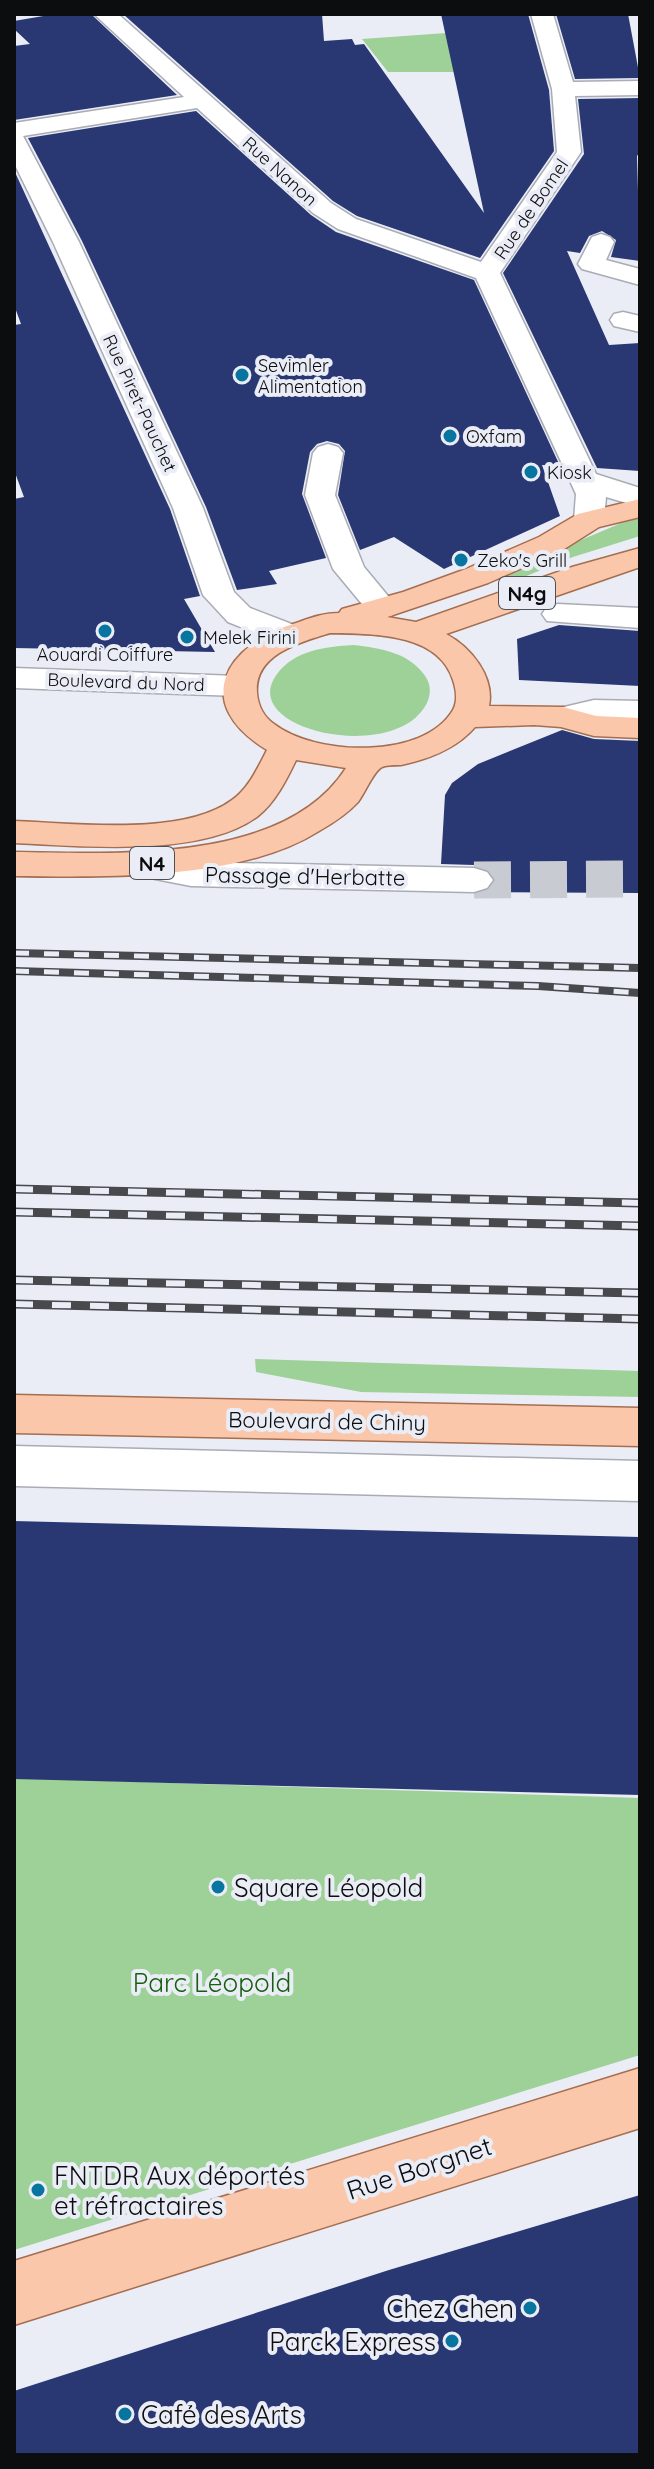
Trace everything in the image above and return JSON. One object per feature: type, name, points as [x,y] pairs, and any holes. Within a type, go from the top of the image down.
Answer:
[{"type":"main road","points":[[328,623],[392,627],[416,633],[443,646],[463,663],[474,687],[467,717],[447,735],[414,751],[369,759],[326,757],[286,746],[265,734],[249,719],[240,703],[238,686],[246,666],[264,649],[290,635],[328,623],[382,608],[477,576],[550,544],[589,520],[640,508]]},
{"type":"main road","name":"N4g","points":[[416,633],[459,620],[583,572],[640,557]]},
{"type":"main road","points":[[467,717],[563,717],[594,726],[640,728]]},
{"type":"main road","name":"N4","points":[[14,832],[138,834],[217,822],[244,810],[268,782],[286,746]]},
{"type":"main road","name":"N4","points":[[14,864],[138,865],[185,859],[287,834],[333,805],[350,789],[369,759]]},
{"type":"main road","name":"Boulevard de Chiny","points":[[14,1414],[640,1427]]},
{"type":"main road","name":"Rue Borgnet","points":[[14,2293],[640,2098]]},
{"type":"street","name":"Rue Nanon","points":[[105,14],[322,208],[347,224],[487,273]]},
{"type":"street","name":"Rue de Bomel","points":[[542,14],[563,89],[569,152],[487,273],[591,494],[589,520]]},
{"type":"street","points":[[563,89],[640,88]]},
{"type":"street","points":[[14,130],[201,101]]},
{"type":"street","name":"Rue Piret-Pauchet","points":[[14,140],[66,242],[188,508],[219,595],[239,615],[290,635]]},
{"type":"street","points":[[601,242],[591,264],[640,277]]},
{"type":"street","points":[[328,453],[320,495],[349,569],[382,608]]},
{"type":"street","points":[[585,480],[640,498]]},
{"type":"street","points":[[558,614],[640,618]]},
{"type":"street","name":"Boulevard du Nord","points":[[14,678],[238,686]]},
{"type":"street","points":[[563,717],[594,710],[640,711]]},
{"type":"street","name":"Passage d'Herbatte","points":[[138,865],[191,874],[474,880]]},
{"type":"street","points":[[14,1466],[640,1481]]},
{"type":"green space","points":[[531,27],[546,82],[508,72],[388,72],[362,39]]},
{"type":"green space","points":[[640,518],[640,536],[573,557],[507,584],[494,577],[626,521]]},
{"type":"green space","points":[[353,645],[395,653],[413,663],[427,679],[429,698],[424,708],[406,725],[380,734],[351,736],[322,732],[296,723],[278,710],[270,694],[277,674],[284,666],[311,651]]},
{"type":"green space","points":[[255,1359],[640,1371],[640,1397],[361,1392],[256,1372]]},
{"type":"green space","name":"Parc Léopold","points":[[14,1778],[640,1798],[640,2055],[14,2250]]},
{"type":"building","points":[[55,14],[91,14],[177,95],[14,120],[14,46],[30,44],[14,29],[14,21]]},
{"type":"building","points":[[123,14],[322,14],[324,41],[352,39],[355,45],[364,44],[484,213],[441,14],[528,14],[549,90],[554,151],[480,258],[357,216],[333,201]]},
{"type":"building","points":[[556,14],[628,14],[640,78],[575,79]]},
{"type":"building","points":[[640,98],[640,152],[637,156],[640,261],[611,257],[616,240],[602,231],[589,236],[580,253],[567,251],[609,345],[640,343],[640,471],[597,468],[503,273],[584,154],[578,99]]},
{"type":"building","points":[[196,111],[311,215],[336,232],[474,280],[560,466],[542,465],[560,516],[444,569],[394,537],[360,550],[338,495],[345,451],[339,444],[327,441],[317,444],[310,452],[302,494],[326,558],[269,571],[277,584],[237,590],[206,507],[82,241],[28,138]]},
{"type":"building","points":[[14,170],[170,509],[200,596],[184,599],[215,652],[14,648],[14,499],[24,497],[14,470],[14,325],[21,324],[14,305]]},
{"type":"building","points":[[559,625],[640,631],[640,686],[519,680],[517,639]]},
{"type":"building","points":[[562,730],[594,739],[640,741],[640,893],[483,892],[489,890],[496,880],[488,869],[474,865],[441,864],[445,795],[452,783],[478,764]]},
{"type":"building","points":[[14,1521],[640,1537],[640,1795],[14,1779]]},
{"type":"building","points":[[640,2195],[640,2455],[14,2455],[14,2391],[389,2270]]},
{"type":"tunnel","points":[[474,880],[640,879]]},
{"type":"railway","points":[[14,953],[640,968]]},
{"type":"railway","points":[[14,971],[538,986],[640,993]]},
{"type":"railway","points":[[14,1189],[640,1203]]},
{"type":"railway","points":[[14,1212],[640,1226]]},
{"type":"railway","points":[[14,1280],[640,1293]]},
{"type":"railway","points":[[14,1304],[640,1319]]},
{"type":"place","name":"Sevimler Alimentation","points":[[242,375]]},
{"type":"place","name":"Oxfam","points":[[450,436]]},
{"type":"place","name":"Kiosk","points":[[531,472]]},
{"type":"place","name":"Zeko's Grill","points":[[461,560]]},
{"type":"place","name":"Aouardi Coiffure","points":[[105,631]]},
{"type":"place","name":"Melek Firini","points":[[187,637]]},
{"type":"place","name":"Square Léopold","points":[[218,1887]]},
{"type":"place","name":"FNTDR Aux déportés et réfractaires","points":[[38,2190]]},
{"type":"place","name":"Chez Chen","points":[[530,2308]]},
{"type":"place","name":"Parck Express","points":[[452,2341]]},
{"type":"place","name":"Café des Arts","points":[[125,2414]]}]
